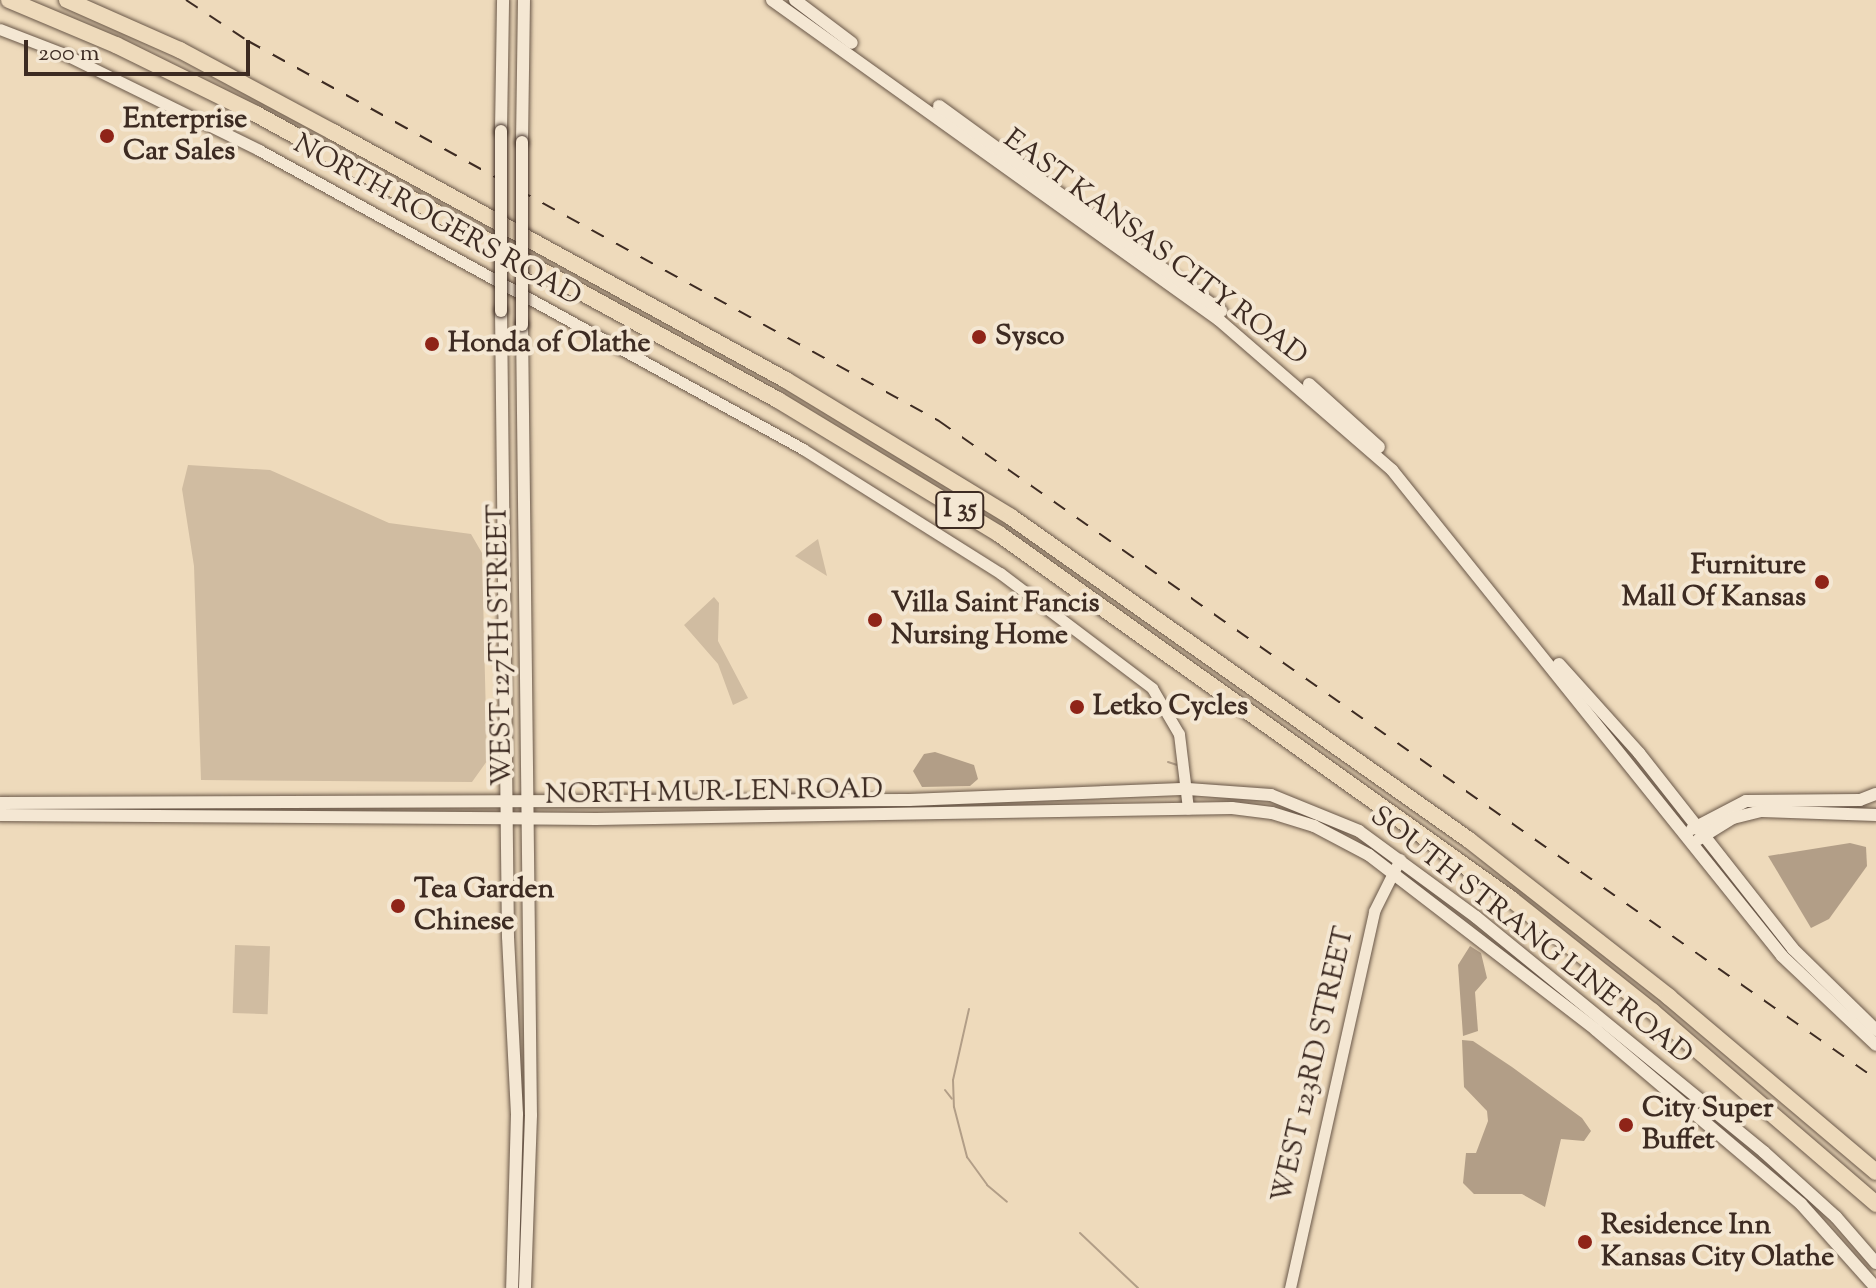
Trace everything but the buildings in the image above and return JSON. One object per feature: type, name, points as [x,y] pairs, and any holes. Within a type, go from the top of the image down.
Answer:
[{"type":"highway","name":"I 35","points":[[9,0],[129,50],[256,114],[778,400],[999,534],[1499,890],[1824,1157],[1876,1204]]},
{"type":"highway","name":"I 35","points":[[67,0],[180,50],[786,380],[1011,517],[1469,840],[1876,1172]]},
{"type":"highway","points":[[1858,1155],[1876,1162]]},
{"type":"highway","points":[[1824,1157],[1829,1172],[1876,1217]]},
{"type":"main road","name":"WEST 127TH STREET","points":[[503,0],[501,311],[507,819],[517,1114],[512,1288]]},
{"type":"main road","name":"WEST 127TH STREET","points":[[524,0],[522,325],[531,1154],[525,1288]]},
{"type":"main road","name":"EAST KANSAS CITY ROAD","points":[[772,0],[1192,299],[1364,445],[1411,492],[1694,835]]},
{"type":"main road","name":"EAST KANSAS CITY ROAD","points":[[795,0],[1197,292],[1368,437],[1417,486],[1694,835]]},
{"type":"main road","name":"NORTH MUR-LEN ROAD","points":[[0,803],[924,799],[1188,789]]},
{"type":"main road","name":"SOUTH STRANG LINE ROAD","points":[[1188,789],[1236,790],[1286,799],[1341,821],[1400,859],[1606,1018],[1764,1152],[1836,1217],[1876,1263]]},
{"type":"main road","points":[[1694,835],[1746,801],[1860,800],[1876,797],[1876,807]]},
{"type":"main road","name":"NORTH MUR-LEN ROAD","points":[[0,815],[528,819],[1188,808]]},
{"type":"main road","name":"SOUTH STRANG LINE ROAD","points":[[1188,808],[1253,810],[1293,819],[1333,834],[1391,871],[1596,1030],[1754,1163],[1824,1227],[1876,1288]]},
{"type":"main road","points":[[1694,835],[1733,818],[1762,811],[1876,815]]},
{"type":"main road","points":[[1694,835],[1793,949],[1876,1030]]},
{"type":"main road","points":[[1694,835],[1807,983],[1876,1045]]},
{"type":"street","name":"NORTH ROGERS ROAD","points":[[0,29],[62,53],[259,150],[841,473],[1050,606],[1144,679],[1179,734],[1188,808]]},
{"type":"street","name":"WEST 123RD STREET","points":[[1290,1288],[1370,927],[1391,871],[1400,859]]},
{"type":"shaded area","points":[[188,465],[270,470],[389,523],[471,534],[482,553],[487,761],[472,782],[201,780],[194,566],[182,489]]},
{"type":"shaded area","points":[[818,539],[827,576],[795,556]]},
{"type":"shaded area","points":[[714,597],[719,603],[718,641],[748,698],[733,705],[718,664],[684,625]]},
{"type":"shaded area","points":[[935,752],[974,765],[978,779],[970,786],[922,787],[913,771],[924,754]]},
{"type":"shaded area","points":[[1850,843],[1866,847],[1867,866],[1829,919],[1811,928],[1768,856]]},
{"type":"shaded area","points":[[235,945],[270,946],[268,1014],[233,1013]]},
{"type":"shaded area","points":[[1470,946],[1481,953],[1487,978],[1475,992],[1478,1031],[1463,1036],[1458,965]]},
{"type":"shaded area","points":[[1462,1040],[1473,1041],[1512,1067],[1582,1118],[1591,1131],[1584,1141],[1561,1139],[1545,1207],[1522,1194],[1474,1194],[1463,1183],[1466,1153],[1476,1153],[1488,1121],[1487,1111],[1464,1087]]},
{"type":"waterway","points":[[1168,762],[1177,765]]},
{"type":"waterway","points":[[969,1009],[953,1080],[954,1107],[967,1157],[987,1185],[1007,1202]]},
{"type":"waterway","points":[[945,1090],[952,1099]]},
{"type":"waterway","points":[[1080,1233],[1138,1288]]},
{"type":"railway","points":[[186,0],[248,41],[939,421],[1876,1079]]},
{"type":"place","name":"Enterprise Car Sales","points":[[107,136]]},
{"type":"place","name":"Sysco","points":[[979,337]]},
{"type":"place","name":"Honda of Olathe","points":[[432,344]]},
{"type":"place","name":"Furniture Mall Of Kansas","points":[[1822,582]]},
{"type":"place","name":"Villa Saint Fancis Nursing Home","points":[[875,620]]},
{"type":"place","name":"Letko Cycles","points":[[1077,707]]},
{"type":"place","name":"Tea Garden Chinese","points":[[398,906]]},
{"type":"place","name":"City Super Buffet","points":[[1626,1125]]},
{"type":"place","name":"Residence Inn Kansas City Olathe","points":[[1585,1242]]}]
